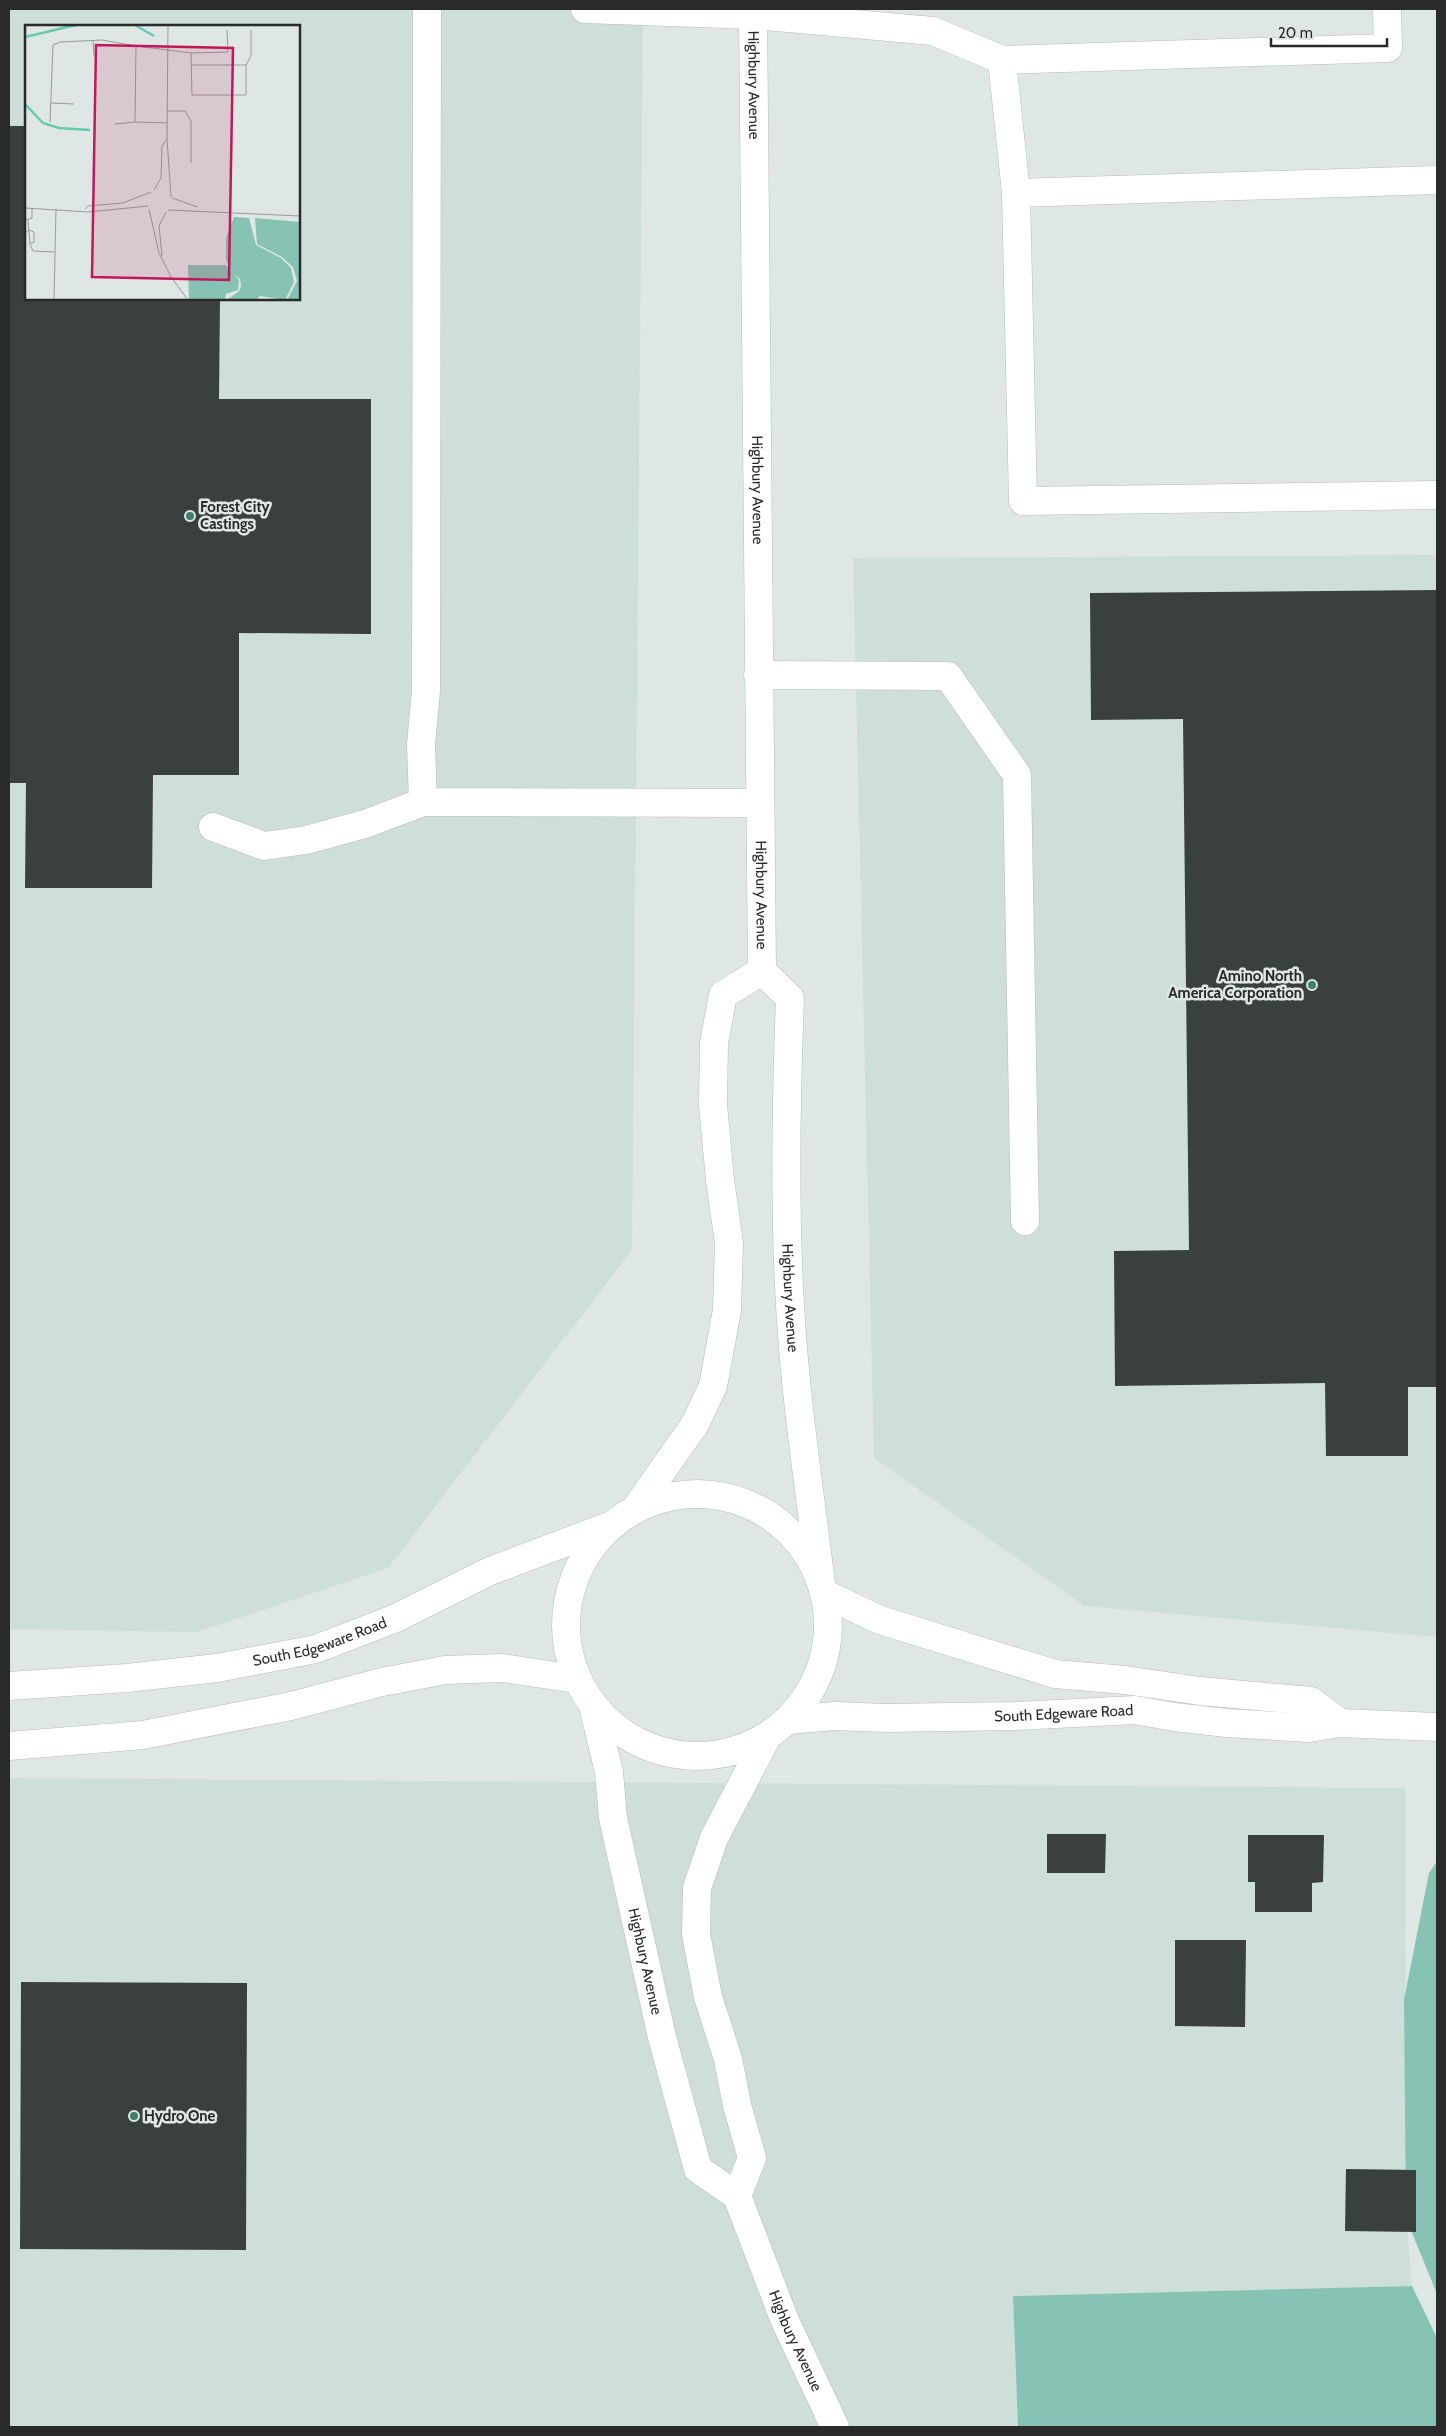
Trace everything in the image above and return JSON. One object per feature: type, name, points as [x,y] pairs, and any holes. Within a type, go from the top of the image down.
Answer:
[{"type":"main road","points":[[423,802],[421,744],[426,691],[427,9]]},
{"type":"main road","points":[[585,9],[752,12],[933,31],[1002,60],[1388,48],[1387,9]]},
{"type":"main road","name":"Highbury Avenue","points":[[752,12],[762,971],[790,998],[786,1093],[786,1198],[790,1305],[797,1392],[823,1585],[830,1621],[824,1666],[802,1706],[768,1737]]},
{"type":"main road","points":[[1002,60],[1016,193],[1023,501],[1437,495]]},
{"type":"main road","points":[[1016,193],[1437,180]]},
{"type":"main road","points":[[758,675],[948,676],[1018,775],[1025,1221]]},
{"type":"main road","points":[[213,827],[264,846],[306,840],[365,824],[423,802],[759,803]]},
{"type":"main road","name":"Highbury Avenue","points":[[636,1508],[695,1424],[713,1386],[727,1310],[729,1243],[720,1180],[713,1105],[714,1043],[723,995],[762,971]]},
{"type":"main road","points":[[768,1737],[732,1753],[694,1757],[655,1750],[621,1733],[593,1706],[576,1679],[566,1638],[568,1596],[584,1557],[610,1526],[636,1508],[671,1496],[707,1494],[744,1501],[776,1519],[802,1545],[823,1585]]},
{"type":"main road","name":"South Edgeware Road","points":[[9,1686],[98,1680],[217,1668],[316,1650],[396,1618],[490,1571],[610,1526]]},
{"type":"main road","name":"South Edgeware Road","points":[[823,1585],[880,1620],[1055,1674],[1125,1680],[1311,1702],[1340,1723]]},
{"type":"main road","points":[[9,1746],[143,1735],[292,1706],[382,1682],[445,1670],[502,1668],[576,1679]]},
{"type":"main road","name":"Highbury Avenue","points":[[593,1706],[609,1772],[613,1818],[662,2037],[698,2170],[737,2196],[785,2321],[835,2427]]},
{"type":"main road","name":"South Edgeware Road","points":[[788,1720],[835,1716],[886,1718],[1016,1716],[1135,1710],[1227,1724],[1308,1728],[1340,1723],[1437,1728]]},
{"type":"main road","points":[[737,2196],[752,2158],[737,2105],[728,2059],[708,1997],[696,1934],[697,1888],[714,1838],[768,1737]]},
{"type":"shaded area","points":[[9,9],[643,9],[632,1250],[388,1568],[197,1632],[9,1629]]},
{"type":"shaded area","points":[[1437,555],[1437,1637],[1085,1606],[874,1458],[853,558]]},
{"type":"shaded area","points":[[9,1778],[1405,1788],[1406,2217],[1412,2286],[1013,2296],[1018,2427],[9,2427]]},
{"type":"green space","points":[[1437,1861],[1437,2294],[1406,2218],[1404,2000],[1429,1873]]},
{"type":"green space","points":[[1412,2286],[1437,2338],[1437,2427],[1018,2427],[1013,2296]]},
{"type":"building","name":"Forest City Castings","points":[[9,126],[25,126],[25,300],[220,300],[219,399],[371,399],[371,634],[239,633],[239,775],[153,775],[152,888],[25,888],[26,783],[9,783]]},
{"type":"building","name":"Amino North America Corporation","points":[[1437,590],[1437,1387],[1408,1387],[1408,1456],[1326,1456],[1325,1383],[1115,1386],[1114,1251],[1189,1250],[1183,719],[1091,720],[1090,593]]},
{"type":"building","points":[[1047,1834],[1106,1834],[1105,1873],[1047,1873]]},
{"type":"building","points":[[1248,1835],[1324,1835],[1323,1882],[1312,1883],[1312,1912],[1255,1912],[1255,1882],[1248,1882]]},
{"type":"building","points":[[1175,1940],[1246,1940],[1245,2027],[1175,2026]]},
{"type":"building","name":"Hydro One","points":[[21,1982],[247,1983],[246,2250],[20,2249]]},
{"type":"building","points":[[1346,2169],[1416,2170],[1416,2232],[1345,2231]]},
{"type":"place","name":"Forest City Castings","points":[[190,516]]},
{"type":"place","name":"Amino North America Corporation","points":[[1312,985]]},
{"type":"place","name":"Hydro One","points":[[134,2116]]}]
